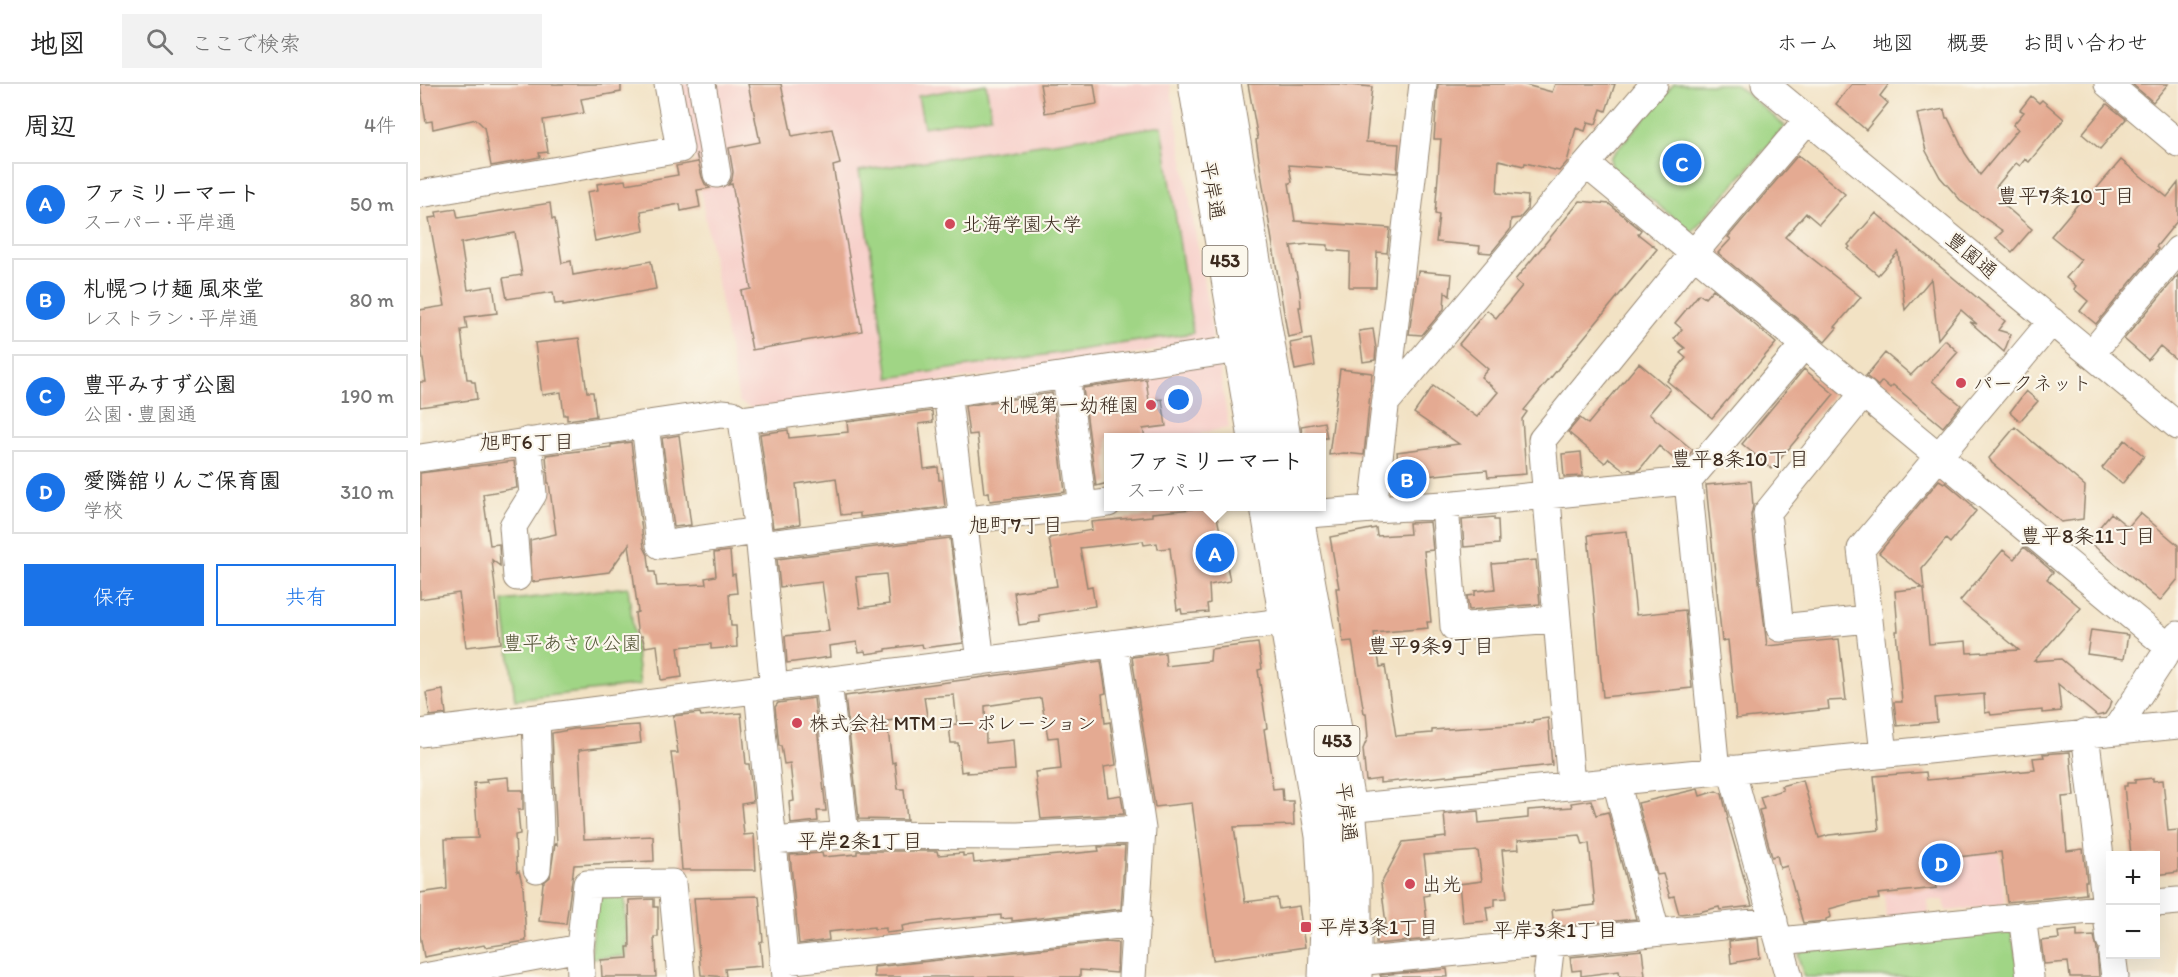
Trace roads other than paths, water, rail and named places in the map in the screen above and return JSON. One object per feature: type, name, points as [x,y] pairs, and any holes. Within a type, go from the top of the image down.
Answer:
[{"type":"highway","name":"平岸通","points":[[1195,84],[1255,347],[1282,433]]},
{"type":"highway","name":"平岸通","points":[[1224,84],[1255,347],[1255,433]]},
{"type":"highway","name":"平岸通","points":[[1286,511],[1300,620],[1334,809],[1355,876],[1355,970]]},
{"type":"highway","name":"平岸通","points":[[1325,977],[1326,880],[1334,809]]},
{"type":"street","points":[[420,193],[680,149],[668,84]]},
{"type":"street","points":[[702,84],[717,174]]},
{"type":"street","points":[[1373,509],[1423,84]]},
{"type":"street","points":[[1387,401],[1654,84]]},
{"type":"street","name":"豊園通","points":[[1765,84],[2178,426]]},
{"type":"street","points":[[2108,84],[2178,143]]},
{"type":"street","points":[[1571,785],[1555,619],[1542,440],[1694,253],[1808,119]]},
{"type":"street","points":[[1586,164],[1940,457],[2174,641],[2115,731]]},
{"type":"street","points":[[2091,354],[2178,250]]},
{"type":"street","points":[[1884,754],[1861,549],[2052,321]]},
{"type":"street","points":[[1326,510],[1445,505],[1688,481],[1803,345]]},
{"type":"street","points":[[420,458],[722,413],[732,414],[742,420],[946,393],[1255,347]]},
{"type":"street","points":[[645,425],[660,545],[963,521],[1096,505],[1066,376]]},
{"type":"street","points":[[946,393],[981,661]]},
{"type":"street","points":[[1864,393],[1767,513],[1779,628],[1868,619]]},
{"type":"street","points":[[742,420],[759,538],[773,841],[785,969],[1137,923]]},
{"type":"street","points":[[517,577],[513,526],[533,494],[528,441]]},
{"type":"street","points":[[1688,481],[1723,770],[1777,931],[1789,977]]},
{"type":"street","points":[[1445,505],[1454,627],[1555,619]]},
{"type":"street","points":[[420,733],[1300,620]]},
{"type":"street","points":[[1113,644],[1142,829],[1132,977]]},
{"type":"street","points":[[828,681],[845,835]]},
{"type":"street","points":[[536,719],[540,832],[537,869]]},
{"type":"street","points":[[1334,809],[2178,725]]},
{"type":"street","points":[[2085,733],[2109,905]]},
{"type":"street","points":[[1616,781],[1656,932]]},
{"type":"street","points":[[773,841],[845,835],[1018,836],[1142,829]]},
{"type":"street","points":[[581,977],[580,948],[587,884],[672,883],[681,977]]},
{"type":"street","points":[[2160,903],[2178,901]]},
{"type":"street","points":[[1355,970],[1551,943],[1656,932],[1777,931],[2022,916],[2106,908]]},
{"type":"street","points":[[2022,916],[2030,977]]},
{"type":"street","points":[[1547,977],[1551,943]]},
{"type":"street","points":[[424,977],[580,948]]},
{"type":"street","points":[[2113,959],[2115,977]]},
{"type":"place","name":"豊平みすず公園","points":[[1682,163]]},
{"type":"place","name":"北海学園大学","points":[[950,224]]},
{"type":"place","name":"パークネット","points":[[1961,383]]},
{"type":"place","name":"札幌第一幼稚園","points":[[1151,405]]},
{"type":"place","name":"札幌つけ麺 風來堂","points":[[1407,479]]},
{"type":"place","name":"ファミリーマート","points":[[1215,553]]},
{"type":"place","name":"株式会社 MTMコーポレーション","points":[[797,723]]},
{"type":"place","name":"愛隣舘りんご保育園","points":[[1941,863]]},
{"type":"place","name":"出光","points":[[1410,884]]},
{"type":"place","name":"平岸3条1丁目","points":[[1306,927]]},
{"type":"district","name":"豊平7条10丁目","points":[[2066,195]]},
{"type":"district","name":"旭町6丁目","points":[[527,441]]},
{"type":"district","name":"豊平8条10丁目","points":[[1740,458]]},
{"type":"district","name":"旭町7丁目","points":[[1016,524]]},
{"type":"district","name":"豊平8条11丁目","points":[[2088,535]]},
{"type":"district","name":"豊平9条9丁目","points":[[1431,645]]},
{"type":"district","name":"平岸2条1丁目","points":[[860,840]]},
{"type":"district","name":"平岸3条1丁目","points":[[1555,929]]},
{"type":"park label","name":"豊平あさひ公園","points":[[572,643]]}]
